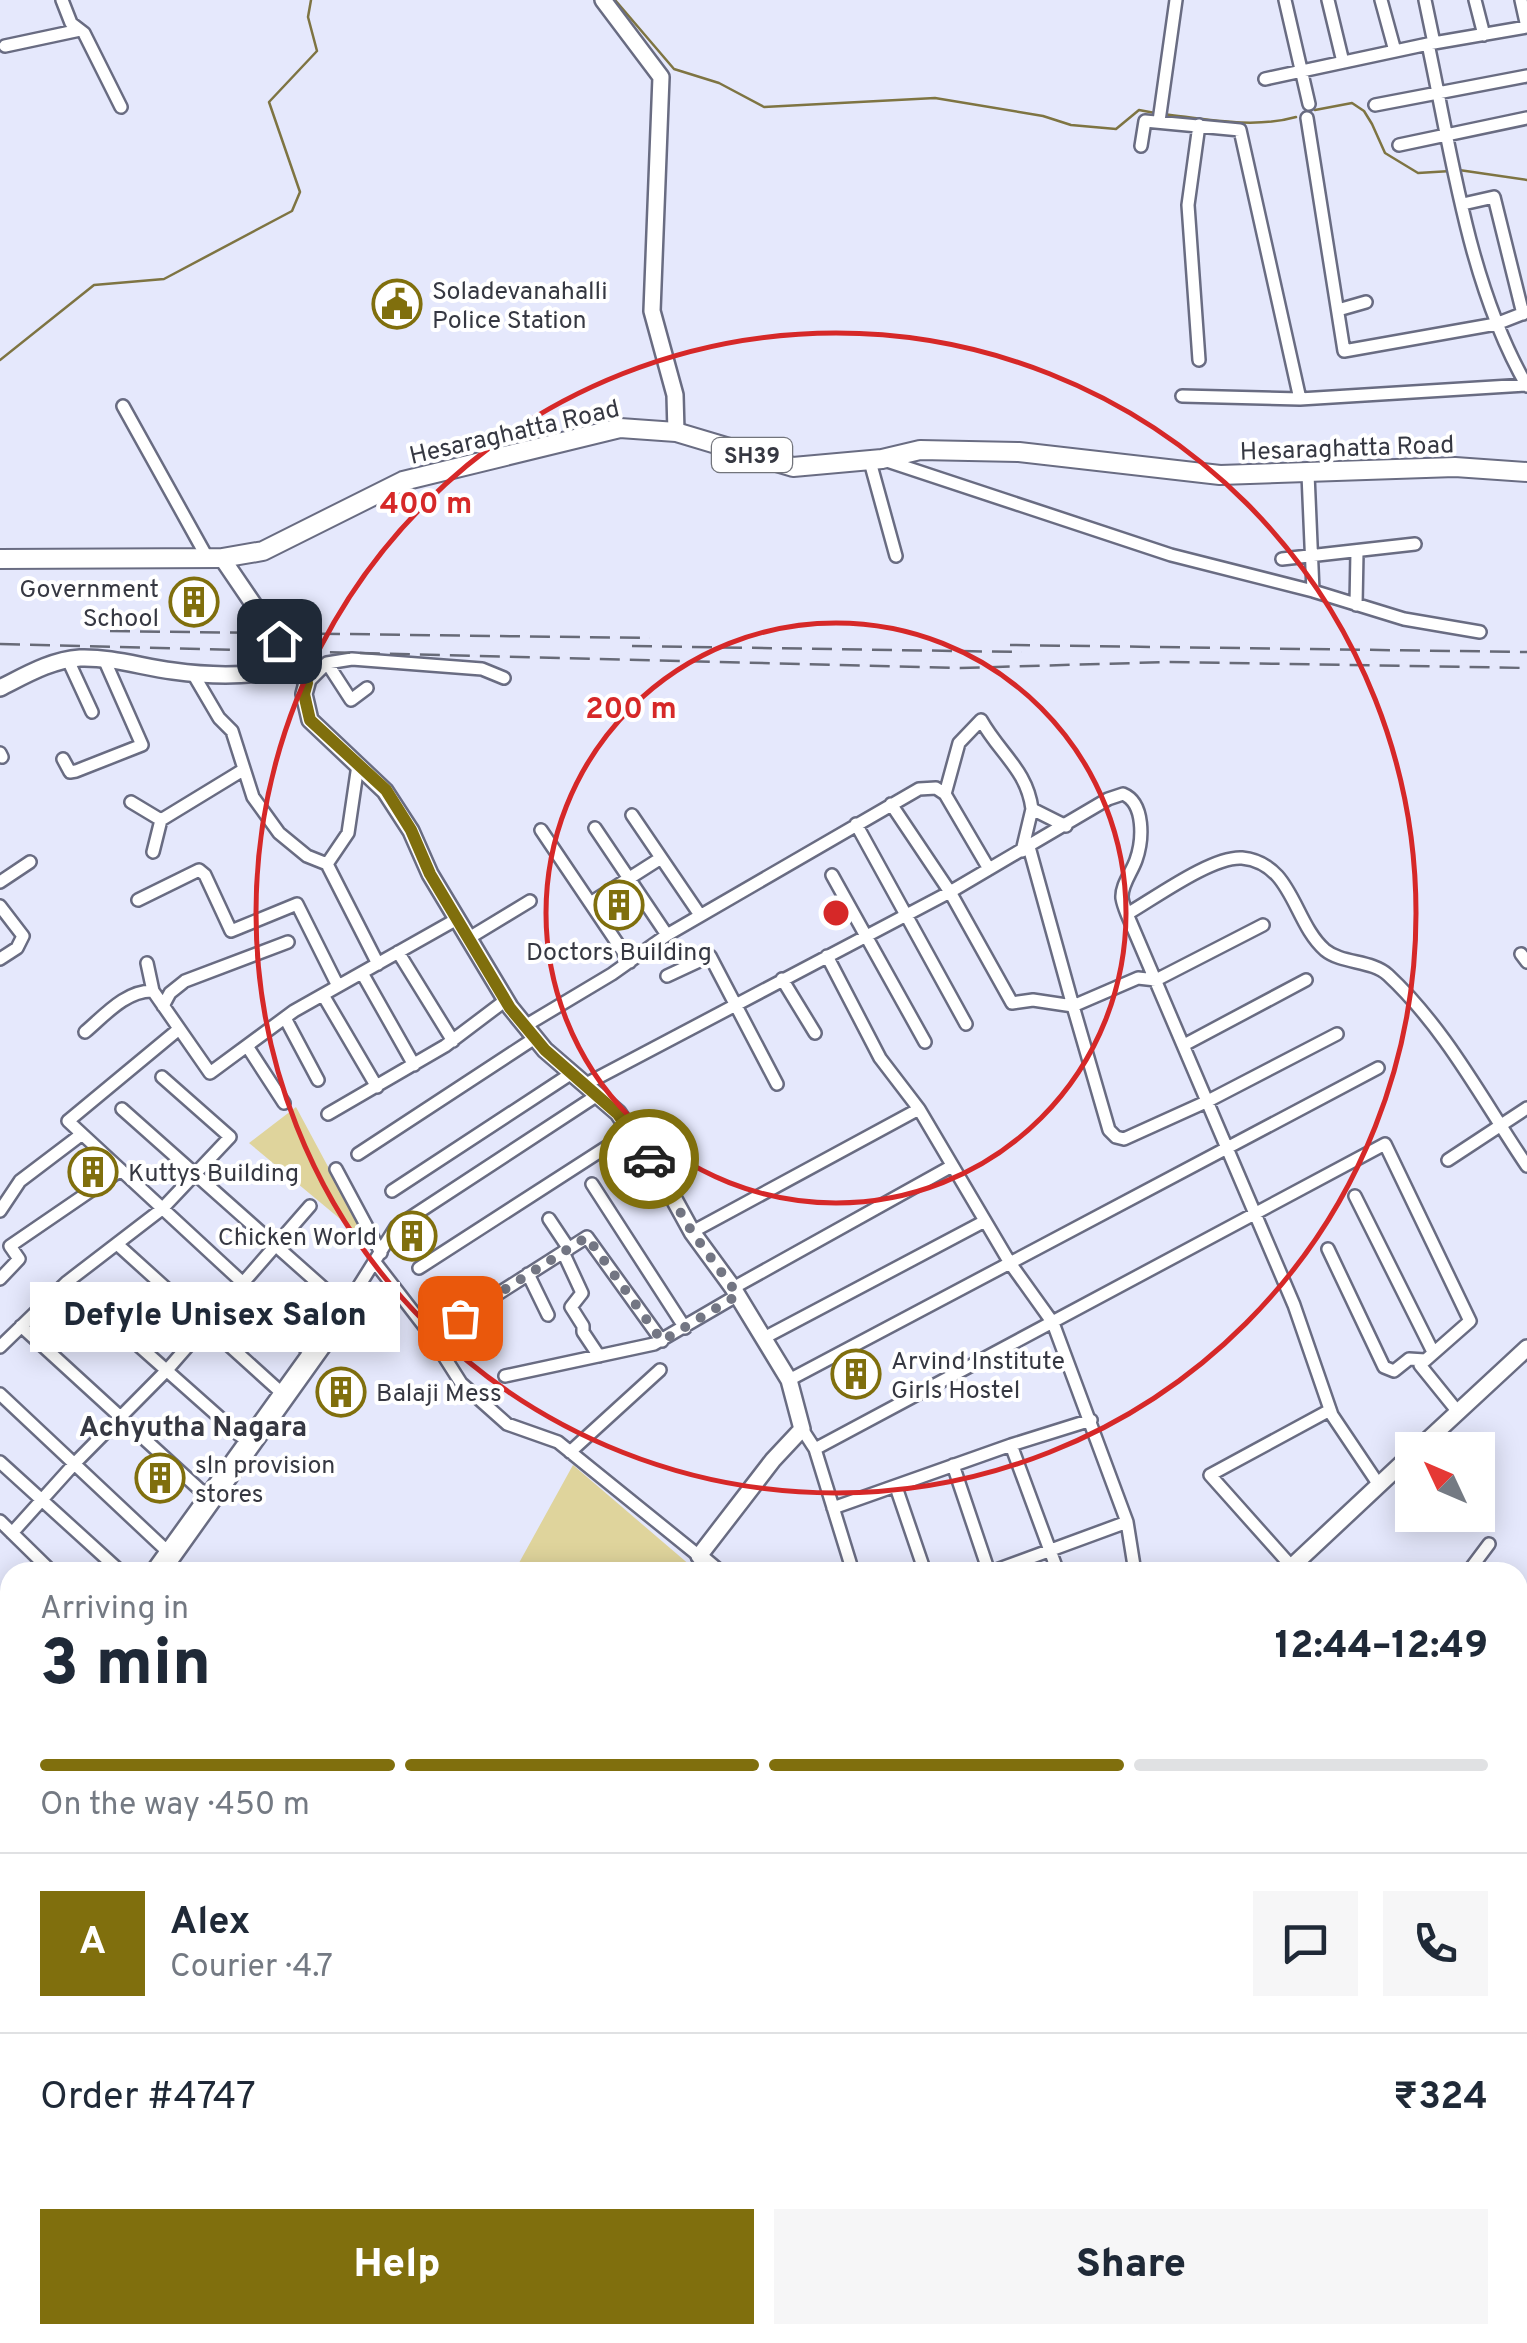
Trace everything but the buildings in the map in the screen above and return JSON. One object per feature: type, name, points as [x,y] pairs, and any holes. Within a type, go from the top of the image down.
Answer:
[{"type":"main road","name":"Hesaraghatta Road","points":[[0,559],[215,558],[263,552],[403,481],[620,428],[676,432],[793,467],[876,459],[920,450],[1020,452],[1220,475],[1455,468],[1527,472]]},
{"type":"street","points":[[62,0],[122,107]]},
{"type":"street","points":[[602,0],[661,78],[652,312],[676,394],[676,432]]},
{"type":"street","points":[[1160,116],[1176,0]]},
{"type":"street","points":[[1284,0],[1309,104]]},
{"type":"street","points":[[1328,0],[1343,62]]},
{"type":"street","points":[[1381,0],[1396,51]]},
{"type":"street","points":[[1182,396],[1300,399],[1527,385],[1496,324],[1463,204],[1439,93],[1426,0]]},
{"type":"street","points":[[1475,0],[1484,34]]},
{"type":"street","points":[[1264,80],[1527,27],[1521,0]]},
{"type":"street","points":[[6,46],[80,30]]},
{"type":"street","points":[[1376,105],[1527,76]]},
{"type":"street","points":[[1141,146],[1146,120],[1160,116],[1240,130],[1300,399]]},
{"type":"street","points":[[1307,118],[1344,351],[1496,324],[1525,313],[1494,197],[1463,204]]},
{"type":"street","points":[[1399,145],[1527,118]]},
{"type":"street","points":[[1199,125],[1188,206],[1199,360]]},
{"type":"street","points":[[1338,310],[1366,302]]},
{"type":"street","points":[[123,406],[215,558],[307,683]]},
{"type":"street","points":[[896,556],[876,459],[1171,554],[1313,591],[1404,620],[1480,632]]},
{"type":"street","points":[[1308,474],[1313,591]]},
{"type":"street","points":[[1282,559],[1416,544]]},
{"type":"street","points":[[1356,605],[1357,552]]},
{"type":"street","points":[[504,678],[482,669],[352,658],[326,663],[307,683],[304,694],[310,720],[386,790],[411,830],[430,874],[506,1000],[530,1032],[618,1114],[764,1338],[789,1380],[802,1429],[815,1450],[850,1562]]},
{"type":"street","points":[[0,688],[44,666],[68,660],[104,659],[239,676],[297,666]]},
{"type":"street","points":[[62,760],[70,772],[76,772],[142,746],[104,659]]},
{"type":"street","points":[[68,660],[92,712]]},
{"type":"street","points":[[326,663],[351,700],[367,688]]},
{"type":"street","points":[[192,672],[219,718],[232,731],[253,797],[279,833],[308,856],[327,864],[378,964]]},
{"type":"street","points":[[945,794],[959,743],[982,720],[994,743],[1029,786],[1032,809],[1026,849],[1108,1130],[1116,1137],[1124,1139],[1208,1101],[1337,1034]]},
{"type":"street","points":[[327,864],[348,833],[358,765]]},
{"type":"street","points":[[152,852],[161,820],[244,770]]},
{"type":"street","points":[[358,1154],[667,935],[919,789],[936,788],[945,794],[989,869]]},
{"type":"street","points":[[392,1191],[950,892],[1123,794],[1138,806],[1138,857],[1123,888],[1127,914],[1294,1305],[1330,1410],[1379,1485]]},
{"type":"street","points":[[131,802],[161,820]]},
{"type":"street","points":[[891,804],[950,892],[1012,1003],[1033,1000],[1072,1006],[1138,978],[1156,980],[1263,925]]},
{"type":"street","points":[[1032,809],[1066,826]]},
{"type":"street","points":[[632,815],[700,915]]},
{"type":"street","points":[[856,824],[966,1024]]},
{"type":"street","points":[[596,828],[667,935]]},
{"type":"street","points":[[541,830],[630,962]]},
{"type":"street","points":[[592,902],[661,858]]},
{"type":"street","points":[[1127,914],[1218,862],[1252,860],[1281,876],[1311,934],[1328,953],[1384,972],[1437,1028],[1527,1166]]},
{"type":"street","points":[[0,882],[30,862]]},
{"type":"street","points":[[138,900],[199,870],[205,874],[232,931],[297,904],[338,986]]},
{"type":"street","points":[[832,876],[925,1042]]},
{"type":"street","points":[[469,938],[530,901]]},
{"type":"street","points":[[0,906],[23,936],[17,948],[0,958]]},
{"type":"street","points":[[146,963],[153,991],[210,1073],[285,1018],[457,919]]},
{"type":"street","points":[[163,1006],[170,993],[185,982],[288,942]]},
{"type":"street","points":[[398,952],[453,1041]]},
{"type":"street","points":[[668,976],[710,956],[777,1084]]},
{"type":"street","points":[[827,956],[880,1058],[919,1110],[1010,1263],[1053,1324],[1127,1522],[1133,1562]]},
{"type":"street","points":[[362,973],[414,1065]]},
{"type":"street","points":[[782,979],[814,1033]]},
{"type":"street","points":[[1184,1045],[1306,980]]},
{"type":"street","points":[[84,1032],[127,998],[153,991]]},
{"type":"street","points":[[322,995],[378,1087]]},
{"type":"street","points":[[328,1114],[453,1041],[506,1000]]},
{"type":"street","points":[[285,1018],[318,1080]]},
{"type":"street","points":[[178,1029],[68,1121],[243,1283],[310,1352]]},
{"type":"street","points":[[246,1046],[284,1103]]},
{"type":"street","points":[[789,1380],[1378,1068]]},
{"type":"street","points":[[0,1347],[67,1282],[162,1209],[230,1137],[162,1076]]},
{"type":"street","points":[[159,1562],[210,1499],[284,1395],[396,1227],[584,1085]]},
{"type":"street","points":[[1448,1160],[1527,1108]]},
{"type":"street","points":[[122,1110],[344,1310]]},
{"type":"street","points":[[692,1232],[919,1110]]},
{"type":"street","points":[[419,1268],[630,1132]]},
{"type":"street","points":[[0,1211],[20,1181],[82,1134]]},
{"type":"street","points":[[815,1450],[1385,1144],[1470,1321],[1420,1365],[1458,1412]]},
{"type":"street","points":[[506,1376],[662,1341],[735,1292],[952,1166]]},
{"type":"street","points":[[336,1169],[378,1257],[461,1383],[507,1424],[558,1442],[706,1562]]},
{"type":"street","points":[[10,1246],[121,1170]]},
{"type":"street","points":[[592,1184],[685,1328]]},
{"type":"street","points":[[1355,1196],[1429,1356]]},
{"type":"street","points":[[12,1533],[167,1370],[310,1206]]},
{"type":"street","points":[[549,1220],[582,1292],[571,1307],[599,1356]]},
{"type":"street","points":[[764,1338],[986,1221]]},
{"type":"street","points":[[0,1236],[19,1259],[0,1278]]},
{"type":"street","points":[[460,1318],[587,1237],[662,1341]]},
{"type":"street","points":[[117,1244],[284,1395]]},
{"type":"street","points":[[1328,1249],[1384,1368],[1394,1370],[1409,1359],[1429,1356]]},
{"type":"street","points":[[528,1274],[548,1314]]},
{"type":"street","points":[[67,1282],[245,1440]]},
{"type":"street","points":[[170,1562],[245,1440],[343,1321],[344,1310]]},
{"type":"street","points":[[22,1326],[210,1499]]},
{"type":"street","points":[[1436,1432],[1527,1348]]},
{"type":"street","points":[[570,1452],[660,1370]]},
{"type":"street","points":[[0,1394],[167,1551]]},
{"type":"street","points":[[1282,1562],[1210,1475],[1330,1410]]},
{"type":"street","points":[[833,1508],[1011,1444],[1091,1420]]},
{"type":"street","points":[[699,1556],[802,1429]]},
{"type":"street","points":[[1011,1444],[1054,1562]]},
{"type":"street","points":[[0,1462],[110,1562]]},
{"type":"street","points":[[953,1465],[987,1562]]},
{"type":"street","points":[[1297,1562],[1395,1470]]},
{"type":"street","points":[[896,1488],[922,1562]]},
{"type":"street","points":[[0,1521],[42,1562]]},
{"type":"street","points":[[1019,1562],[1127,1522]]},
{"type":"street","points":[[1476,1562],[1489,1544]]},
{"type":"shaded area","points":[[296,1107],[369,1243],[249,1143]]},
{"type":"shaded area","points":[[573,1465],[686,1562],[520,1562]]},
{"type":"waterway","points":[[0,360],[94,285],[164,279],[292,211],[300,192],[269,102],[317,51],[308,17],[311,0]]},
{"type":"waterway","points":[[615,0],[674,69],[719,83],[764,107],[935,98],[1043,116],[1071,125],[1116,129],[1139,110],[1155,113]]},
{"type":"waterway","points":[[1315,110],[1352,103],[1364,111],[1385,153],[1418,173],[1451,171]]},
{"type":"waterway","points":[[1163,114],[1247,123],[1296,117]]},
{"type":"waterway","points":[[1459,170],[1527,180]]},
{"type":"railway","points":[[110,631],[650,638]]},
{"type":"railway","points":[[0,644],[960,668],[1170,662],[1527,668]]},
{"type":"railway","points":[[1010,645],[1527,652]]},
{"type":"railway","points":[[632,646],[1022,652]]},
{"type":"way so far","points":[[460,1318],[587,1237],[662,1341],[738,1295],[692,1232],[649,1159]]},
{"type":"place","name":"Soladevanahalli Police Station","points":[[397,304]]},
{"type":"place","name":"Government School","points":[[194,602]]},
{"type":"place","name":"Doctors Building","points":[[619,905]]},
{"type":"place","name":"Kuttys Building","points":[[93,1172]]},
{"type":"place","name":"Chicken World","points":[[412,1236]]},
{"type":"place","name":"Defyle Unisex Salon","points":[[460,1318]]},
{"type":"place","name":"Arvind Institute Girls Hostel","points":[[856,1374]]},
{"type":"place","name":"Balaji Mess","points":[[341,1392]]},
{"type":"place","name":"sln provision stores","points":[[160,1478]]},
{"type":"district","name":"Achyutha Nagara","points":[[193,1426]]},
{"type":"route","points":[[279,641],[307,683],[304,694],[310,720],[386,790],[411,830],[430,874],[510,1008],[545,1050],[618,1114],[649,1159]]}]
